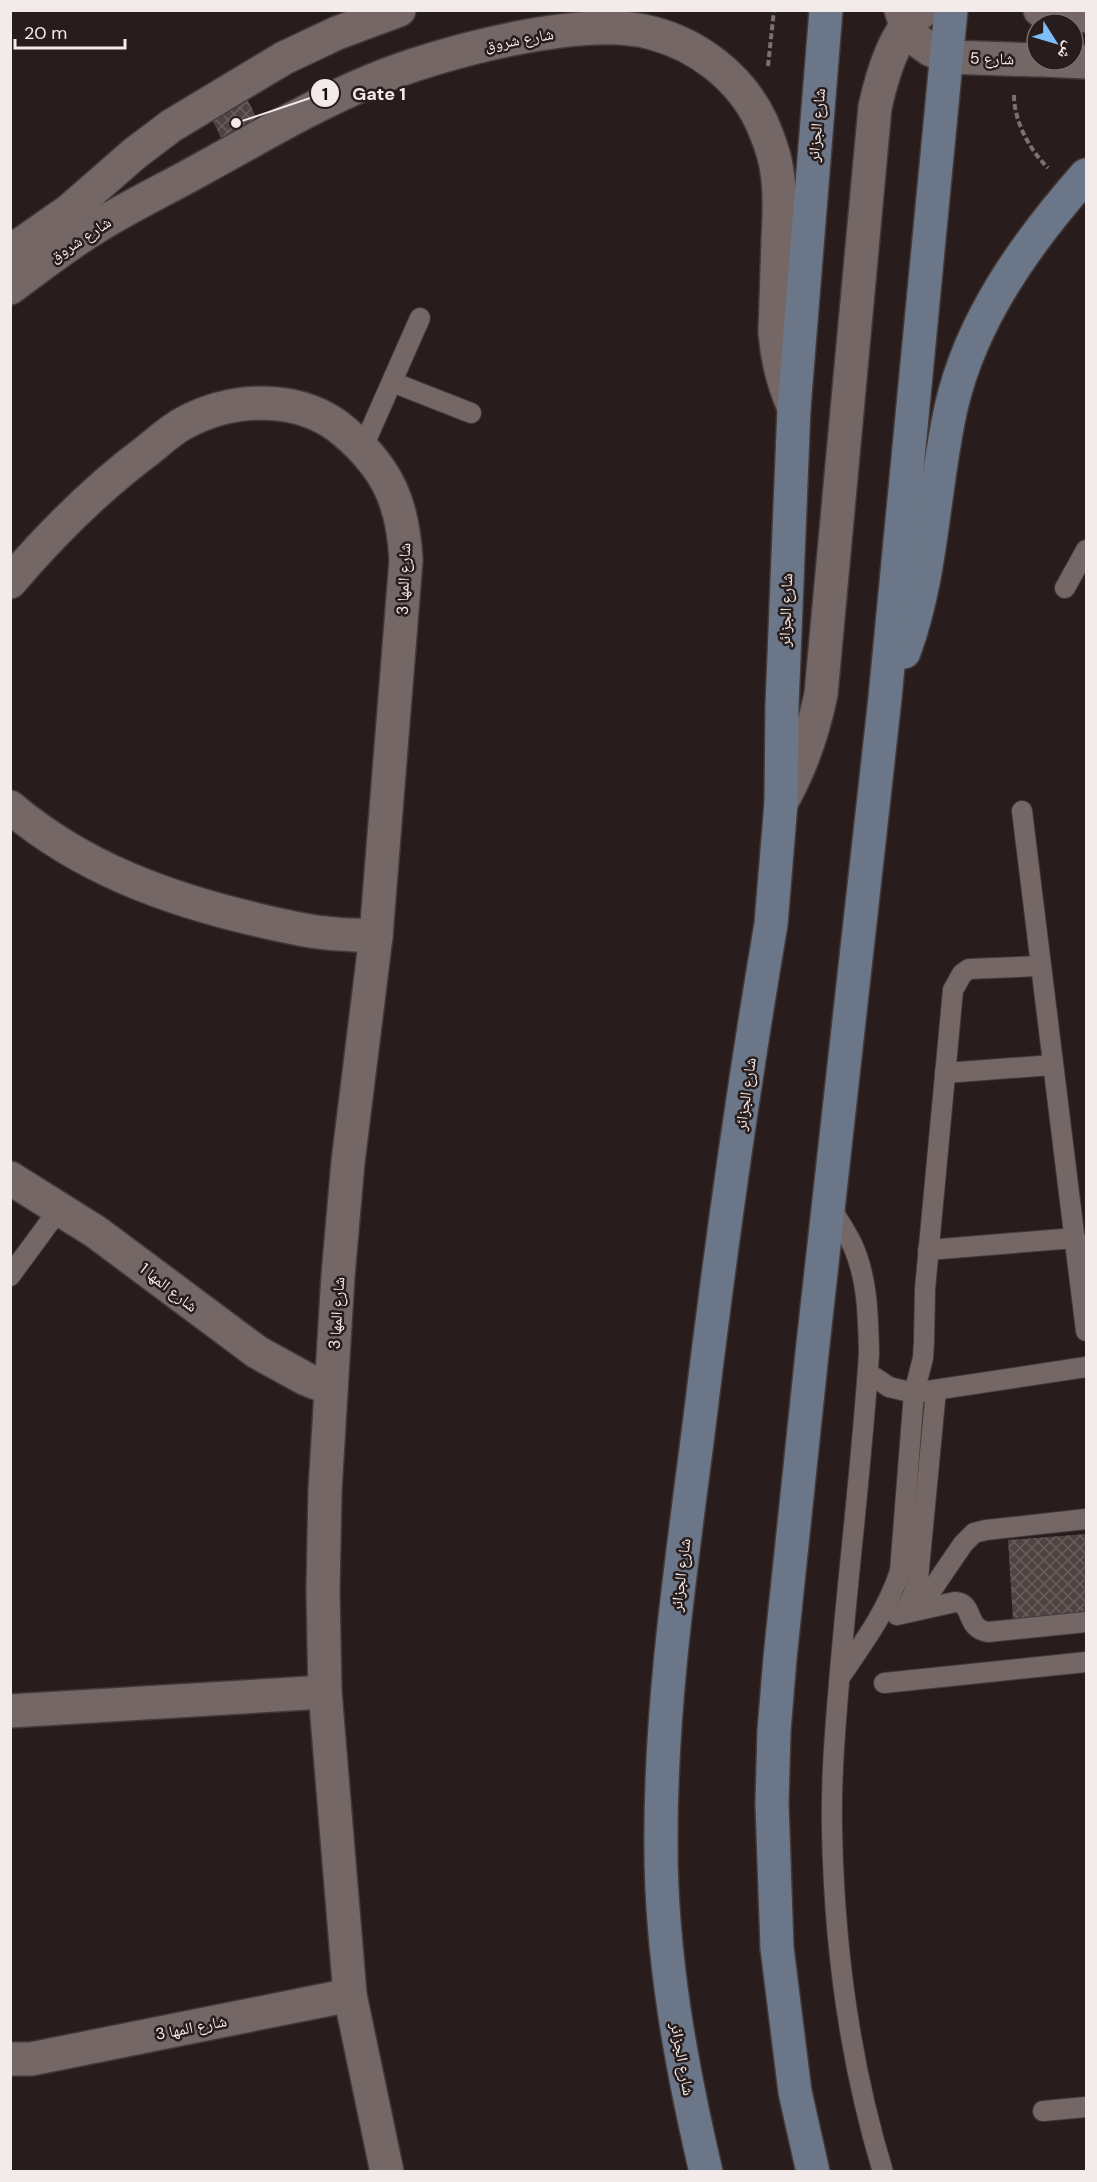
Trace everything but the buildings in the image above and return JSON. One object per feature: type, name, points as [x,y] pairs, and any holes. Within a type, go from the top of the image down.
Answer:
[{"type":"main road","name":"شارع الجزائر","points":[[706,2172],[685,2074],[671,1989],[664,1925],[661,1774],[666,1700],[710,1335],[771,924],[781,803],[782,706],[794,408],[826,10]]},
{"type":"main road","points":[[813,2172],[795,2092],[785,2021],[774,1897],[772,1803],[774,1731],[780,1658],[885,698],[951,10]]},
{"type":"main road","points":[[885,698],[905,648],[920,596],[944,442],[951,406],[963,367],[979,328],[999,292],[1045,223],[1079,183]]},
{"type":"street","name":"شارع شروق","points":[[10,252],[70,210],[134,154],[171,126],[284,58],[337,33],[399,10]]},
{"type":"street","points":[[1041,10],[1086,16]]},
{"type":"street","points":[[911,16],[917,40],[947,57]]},
{"type":"street","points":[[781,803],[796,777],[807,750],[821,694],[875,107],[892,52],[911,16]]},
{"type":"street","name":"شارع شروق","points":[[10,288],[93,229],[147,197],[321,104],[372,80],[425,61],[480,46],[546,34],[618,28],[651,32],[682,43],[705,57],[727,75],[745,95],[760,118],[771,144],[777,171],[780,204],[775,332],[780,370],[794,408]]},
{"type":"street","name":"شارع 5","points":[[947,57],[1025,59]]},
{"type":"street","points":[[171,126],[184,126],[195,133],[203,143],[206,156],[203,169]]},
{"type":"street","name":"شارع المها 3","points":[[10,582],[33,555],[80,508],[130,463],[182,423],[213,410],[247,403],[280,404],[313,412],[340,427],[363,447],[382,472],[395,500],[404,529],[406,560],[376,936],[348,1162],[331,1389],[324,1569],[325,1692],[350,1995],[387,2172]]},
{"type":"street","points":[[10,807],[64,847],[101,868],[186,901],[277,924],[324,933],[376,936]]},
{"type":"street","name":"شارع المها 1","points":[[10,1178],[60,1208],[131,1257],[242,1342],[281,1366],[331,1389]]},
{"type":"street","points":[[10,1711],[325,1692]]},
{"type":"street","name":"شارع المها 3","points":[[18,2062],[350,1995]]},
{"type":"lane","points":[[363,447],[420,318]]},
{"type":"lane","points":[[392,382],[471,413]]},
{"type":"lane","points":[[1065,588],[1086,550]]},
{"type":"lane","points":[[1022,811],[1086,1331]]},
{"type":"lane","points":[[840,1677],[879,1619],[893,1593],[900,1571],[914,1393],[922,1358],[928,1250],[953,990],[958,980],[969,969],[1040,966]]},
{"type":"lane","points":[[945,1073],[1053,1065]]},
{"type":"lane","points":[[829,1204],[853,1246],[862,1272],[868,1304],[868,1373],[834,1750],[832,1826],[836,1922],[846,2008],[861,2086],[884,2172]]},
{"type":"lane","points":[[10,1276],[60,1208]]},
{"type":"lane","points":[[928,1250],[1075,1238]]},
{"type":"lane","points":[[868,1373],[889,1387],[914,1393],[1086,1367]]},
{"type":"lane","points":[[911,1612],[918,1579],[936,1389]]},
{"type":"lane","points":[[911,1612],[974,1533],[1086,1519]]},
{"type":"lane","points":[[879,1619],[960,1602],[968,1610],[970,1621],[980,1631],[1086,1622]]},
{"type":"lane","points":[[884,1683],[1086,1662]]},
{"type":"lane","points":[[1044,2111],[1086,2107]]},
{"type":"path","points":[[745,95],[767,77],[774,10]]},
{"type":"path","points":[[1026,72],[1014,99],[1018,120],[1026,139],[1039,158],[1079,183]]},
{"type":"place","name":"Gate 1","points":[[236,123]]}]
